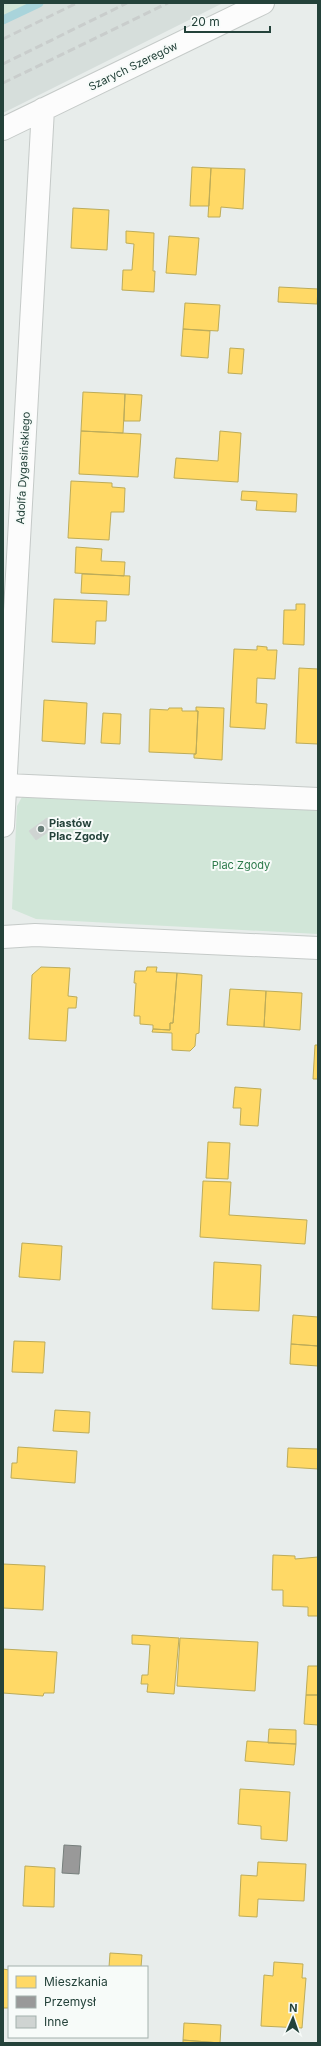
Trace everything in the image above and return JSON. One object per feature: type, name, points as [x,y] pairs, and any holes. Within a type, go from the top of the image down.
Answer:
[{"type":"street","name":"Szarych Szeregów","points":[[3,129],[263,3]]},
{"type":"street","name":"Adolfa Dygasińskiego","points":[[3,826],[43,109]]},
{"type":"street","points":[[6,785],[318,799]]},
{"type":"street","points":[[3,937],[34,935],[318,948]]},
{"type":"shaded area","points":[[39,3],[223,3],[3,113],[3,20]]},
{"type":"green space","points":[[3,3],[39,3],[3,20]]},
{"type":"green space","name":"Plac Zgody","points":[[33,792],[318,803],[318,934],[36,919],[12,909],[17,806],[22,797]]},
{"type":"building: Mieszkania","points":[[192,167],[211,168],[209,206],[190,206]]},
{"type":"building: Mieszkania","points":[[211,168],[245,169],[243,209],[221,207],[220,217],[208,217]]},
{"type":"building: Mieszkania","points":[[73,208],[109,210],[107,250],[71,248]]},
{"type":"building: Mieszkania","points":[[126,231],[154,233],[154,292],[122,290],[123,270],[132,270],[134,244],[126,243]]},
{"type":"building: Mieszkania","points":[[169,236],[199,238],[196,275],[166,273]]},
{"type":"building: Mieszkania","points":[[279,287],[318,289],[317,304],[278,302]]},
{"type":"building: Mieszkania","points":[[185,303],[220,305],[218,331],[183,329]]},
{"type":"building: Mieszkania","points":[[183,329],[210,331],[208,358],[181,356]]},
{"type":"building: Mieszkania","points":[[230,348],[244,349],[242,374],[228,373]]},
{"type":"building: Mieszkania","points":[[83,392],[125,394],[123,433],[81,431]]},
{"type":"building: Mieszkania","points":[[125,394],[142,395],[140,421],[124,421]]},
{"type":"building: Mieszkania","points":[[81,431],[141,434],[138,477],[79,474]]},
{"type":"building: Mieszkania","points":[[220,431],[241,433],[238,482],[174,478],[176,458],[218,461]]},
{"type":"building: Mieszkania","points":[[71,481],[112,483],[112,487],[125,488],[124,512],[111,512],[109,540],[68,538]]},
{"type":"building: Mieszkania","points":[[242,491],[297,494],[296,512],[256,510],[257,501],[241,500]]},
{"type":"building: Mieszkania","points":[[76,547],[102,549],[101,561],[125,562],[124,576],[75,573]]},
{"type":"building: Mieszkania","points":[[82,574],[130,576],[129,595],[81,593]]},
{"type":"building: Mieszkania","points":[[54,599],[107,601],[106,621],[96,621],[95,644],[52,642]]},
{"type":"building: Mieszkania","points":[[296,604],[305,604],[304,645],[283,644],[284,610],[296,610]]},
{"type":"building: Mieszkania","points":[[257,646],[267,647],[267,650],[277,650],[275,679],[257,678],[256,703],[267,704],[265,729],[230,727],[234,649],[257,650]]},
{"type":"building: Mieszkania","points":[[299,668],[318,669],[318,744],[296,743]]},
{"type":"building: Mieszkania","points":[[44,700],[87,703],[85,744],[42,741]]},
{"type":"building: Mieszkania","points":[[196,707],[224,708],[222,760],[194,758],[194,754],[196,754],[198,711],[196,711]]},
{"type":"building: Mieszkania","points":[[169,708],[182,708],[182,711],[198,711],[196,754],[149,752],[150,709],[168,710]]},
{"type":"building: Mieszkania","points":[[103,713],[121,714],[120,744],[101,743]]},
{"type":"building: Mieszkania","points":[[41,967],[70,968],[68,996],[77,997],[76,1008],[68,1008],[66,1041],[29,1039],[32,975]]},
{"type":"building: Mieszkania","points":[[147,967],[157,967],[156,972],[177,973],[173,1023],[170,1023],[170,1030],[153,1029],[153,1025],[140,1024],[140,1016],[134,1016],[136,983],[134,983],[135,971],[146,971]]},
{"type":"building: Mieszkania","points":[[177,973],[202,975],[199,1033],[196,1034],[195,1046],[190,1051],[172,1050],[172,1033],[152,1032],[153,1029],[170,1030],[170,1023],[173,1023]]},
{"type":"building: Mieszkania","points":[[230,989],[266,991],[264,1027],[227,1025]]},
{"type":"building: Mieszkania","points":[[266,991],[302,993],[300,1030],[264,1027]]},
{"type":"building: Mieszkania","points":[[315,1045],[318,1045],[318,1079],[313,1079]]},
{"type":"building: Mieszkania","points":[[235,1087],[261,1089],[258,1126],[240,1125],[241,1108],[233,1108]]},
{"type":"building: Mieszkania","points":[[208,1142],[230,1143],[228,1179],[206,1178]]},
{"type":"building: Mieszkania","points":[[203,1181],[231,1182],[229,1215],[307,1220],[305,1244],[200,1237]]},
{"type":"building: Mieszkania","points":[[22,1243],[62,1246],[60,1280],[19,1277]]},
{"type":"building: Mieszkania","points":[[214,1262],[261,1265],[259,1311],[212,1309]]},
{"type":"building: Mieszkania","points":[[293,1315],[318,1317],[318,1346],[291,1344]]},
{"type":"building: Mieszkania","points":[[14,1341],[45,1342],[43,1373],[12,1372]]},
{"type":"building: Mieszkania","points":[[291,1344],[318,1346],[318,1366],[290,1364]]},
{"type":"building: Mieszkania","points":[[55,1410],[90,1412],[89,1433],[53,1431]]},
{"type":"building: Mieszkania","points":[[18,1447],[77,1451],[75,1483],[11,1478],[12,1463],[17,1463]]},
{"type":"building: Mieszkania","points":[[288,1448],[318,1449],[318,1469],[287,1467]]},
{"type":"building: Mieszkania","points":[[273,1555],[295,1556],[295,1559],[318,1557],[318,1616],[308,1616],[308,1607],[283,1606],[283,1590],[272,1590]]},
{"type":"building: Mieszkania","points":[[3,1564],[45,1566],[43,1610],[3,1608]]},
{"type":"building: Mieszkania","points":[[132,1635],[179,1638],[174,1694],[147,1692],[148,1684],[141,1684],[142,1675],[148,1675],[150,1645],[132,1644]]},
{"type":"building: Mieszkania","points":[[180,1638],[258,1642],[255,1691],[177,1686]]},
{"type":"building: Mieszkania","points":[[3,1649],[57,1652],[54,1693],[44,1693],[43,1696],[3,1693]]},
{"type":"building: Mieszkania","points":[[308,1666],[318,1666],[318,1695],[306,1695]]},
{"type":"building: Mieszkania","points":[[306,1695],[318,1695],[318,1725],[304,1724]]},
{"type":"building: Mieszkania","points":[[269,1729],[296,1730],[296,1744],[268,1743]]},
{"type":"building: Mieszkania","points":[[247,1741],[296,1744],[294,1765],[245,1761]]},
{"type":"building: Mieszkania","points":[[240,1789],[290,1792],[287,1841],[261,1839],[261,1826],[238,1824]]},
{"type":"building: Mieszkania","points":[[258,1862],[306,1864],[304,1901],[258,1899],[257,1917],[239,1916],[241,1875],[257,1876]]},
{"type":"building: Mieszkania","points":[[25,1866],[55,1868],[54,1907],[23,1906]]},
{"type":"building: Mieszkania","points":[[110,1953],[142,1955],[141,1966],[109,1966]]},
{"type":"building: Mieszkania","points":[[274,1962],[303,1964],[302,1978],[306,1978],[302,2028],[261,2026],[264,1975],[273,1976]]},
{"type":"building: Mieszkania","points":[[3,1969],[8,1970],[8,2008],[3,2008]]},
{"type":"building: Mieszkania","points":[[184,2023],[221,2025],[220,2043],[183,2040]]},
{"type":"building: Mieszkania","points":[[183,2040],[220,2043],[183,2043]]},
{"type":"building: Przemysł","points":[[64,1845],[81,1846],[79,1874],[62,1873]]},
{"type":"building: Inne","name":"Piastów Plac Zgody","points":[[47,818],[54,828],[36,840],[29,831]]},
{"type":"waterway","points":[[3,20],[39,3]]},
{"type":"railway","points":[[3,39],[77,3]]},
{"type":"railway","points":[[3,64],[127,3]]},
{"type":"railway","points":[[3,83],[168,3]]},
{"type":"place","name":"Piastów Plac Zgody","points":[[41,829]]}]
